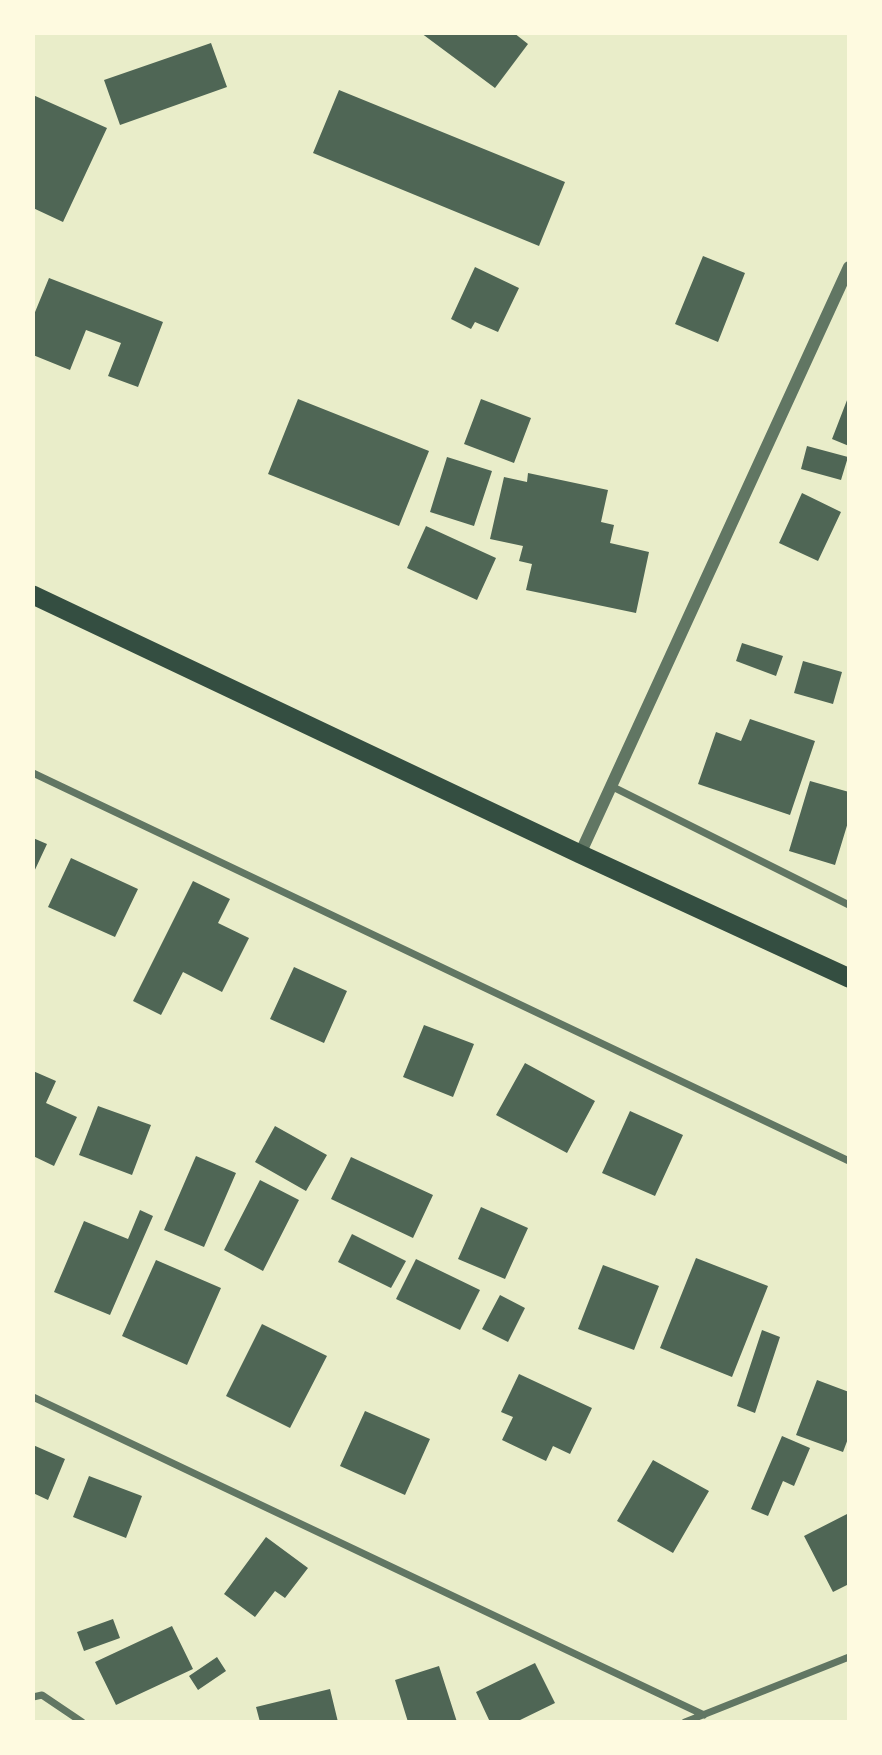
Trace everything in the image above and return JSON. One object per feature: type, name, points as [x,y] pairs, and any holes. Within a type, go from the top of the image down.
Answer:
[{"type":"highway","points":[[33,594],[580,854],[849,978]]},
{"type":"street","points":[[580,854],[849,267]]},
{"type":"street","points":[[33,774],[849,1161]]},
{"type":"street","points":[[611,786],[849,905]]},
{"type":"street","points":[[33,1397],[704,1715]]},
{"type":"street","points":[[685,1722],[849,1657]]},
{"type":"street","points":[[33,1697],[42,1695],[82,1722]]},
{"type":"building","points":[[421,33],[514,33],[528,44],[495,88]]},
{"type":"building","points":[[211,43],[227,87],[120,125],[104,80]]},
{"type":"building","points":[[339,90],[565,182],[539,246],[313,153]]},
{"type":"building","points":[[33,95],[107,128],[63,222],[33,208]]},
{"type":"building","points":[[703,256],[745,273],[718,342],[675,324]]},
{"type":"building","points":[[475,267],[519,288],[498,332],[475,322],[471,329],[451,319]]},
{"type":"building","points":[[49,278],[163,322],[138,387],[108,376],[121,343],[86,330],[70,370],[33,355],[33,317]]},
{"type":"building","points":[[849,395],[849,446],[832,439]]},
{"type":"building","points":[[298,399],[429,451],[399,526],[268,474]]},
{"type":"building","points":[[481,399],[531,418],[514,463],[464,444]]},
{"type":"building","points":[[807,446],[848,457],[841,480],[801,469]]},
{"type":"building","points":[[447,457],[492,471],[474,526],[430,512]]},
{"type":"building","points":[[528,473],[608,490],[601,522],[614,525],[610,543],[649,552],[636,613],[526,590],[532,564],[519,561],[523,546],[490,539],[504,477],[527,482]]},
{"type":"building","points":[[802,493],[841,512],[818,561],[779,543]]},
{"type":"building","points":[[426,526],[496,558],[477,600],[407,568]]},
{"type":"building","points":[[742,643],[783,656],[776,676],[736,661]]},
{"type":"building","points":[[803,661],[842,672],[833,704],[794,693]]},
{"type":"building","points":[[750,719],[815,741],[790,815],[698,784],[716,732],[741,741]]},
{"type":"building","points":[[810,781],[849,792],[849,819],[835,865],[789,851]]},
{"type":"building","points":[[33,838],[47,844],[33,874]]},
{"type":"building","points":[[71,858],[138,889],[115,937],[48,907]]},
{"type":"building","points":[[193,881],[230,899],[218,923],[249,938],[222,992],[183,972],[161,1015],[133,1001]]},
{"type":"building","points":[[294,967],[347,991],[324,1043],[270,1019]]},
{"type":"building","points":[[424,1025],[474,1044],[453,1097],[403,1077]]},
{"type":"building","points":[[525,1063],[595,1101],[567,1153],[496,1115]]},
{"type":"building","points":[[33,1071],[56,1081],[46,1103],[77,1117],[54,1166],[33,1156]]},
{"type":"building","points":[[98,1106],[151,1125],[132,1175],[79,1155]]},
{"type":"building","points":[[630,1111],[683,1135],[655,1196],[602,1173]]},
{"type":"building","points":[[275,1126],[327,1155],[306,1191],[255,1162]]},
{"type":"building","points":[[196,1156],[236,1173],[204,1247],[164,1230]]},
{"type":"building","points":[[351,1157],[433,1195],[413,1238],[331,1199]]},
{"type":"building","points":[[260,1180],[299,1200],[263,1271],[224,1250]]},
{"type":"building","points":[[481,1207],[528,1228],[505,1279],[458,1259]]},
{"type":"building","points":[[140,1210],[153,1216],[110,1315],[54,1292],[84,1221],[128,1239]]},
{"type":"building","points":[[352,1234],[406,1261],[391,1288],[338,1262]]},
{"type":"building","points":[[696,1258],[768,1286],[732,1377],[660,1348]]},
{"type":"building","points":[[416,1259],[480,1290],[460,1330],[396,1299]]},
{"type":"building","points":[[156,1260],[221,1288],[187,1365],[122,1336]]},
{"type":"building","points":[[603,1265],[659,1286],[634,1350],[578,1329]]},
{"type":"building","points":[[500,1295],[525,1308],[508,1342],[482,1329]]},
{"type":"building","points":[[262,1324],[327,1356],[290,1428],[226,1396]]},
{"type":"building","points":[[762,1330],[780,1337],[755,1413],[737,1406]]},
{"type":"building","points":[[519,1374],[592,1408],[570,1454],[553,1446],[546,1461],[502,1440],[513,1417],[501,1412]]},
{"type":"building","points":[[817,1380],[849,1392],[849,1436],[843,1452],[796,1435]]},
{"type":"building","points":[[365,1411],[430,1439],[405,1495],[340,1466]]},
{"type":"building","points":[[782,1436],[810,1448],[794,1486],[783,1481],[768,1516],[751,1509]]},
{"type":"building","points":[[33,1445],[65,1459],[48,1500],[33,1493]]},
{"type":"building","points":[[653,1460],[709,1491],[673,1553],[617,1521]]},
{"type":"building","points":[[89,1476],[142,1496],[126,1538],[73,1517]]},
{"type":"building","points":[[849,1513],[849,1584],[833,1592],[804,1536]]},
{"type":"building","points":[[266,1537],[308,1568],[285,1598],[275,1591],[255,1617],[224,1594]]},
{"type":"building","points":[[113,1619],[120,1638],[84,1651],[77,1632]]},
{"type":"building","points":[[172,1626],[193,1669],[116,1705],[95,1662]]},
{"type":"building","points":[[217,1657],[226,1671],[198,1690],[189,1676]]},
{"type":"building","points":[[535,1663],[555,1703],[516,1722],[490,1722],[476,1692]]},
{"type":"building","points":[[439,1666],[457,1722],[408,1722],[395,1680]]},
{"type":"building","points":[[330,1689],[338,1722],[260,1722],[256,1707]]}]
